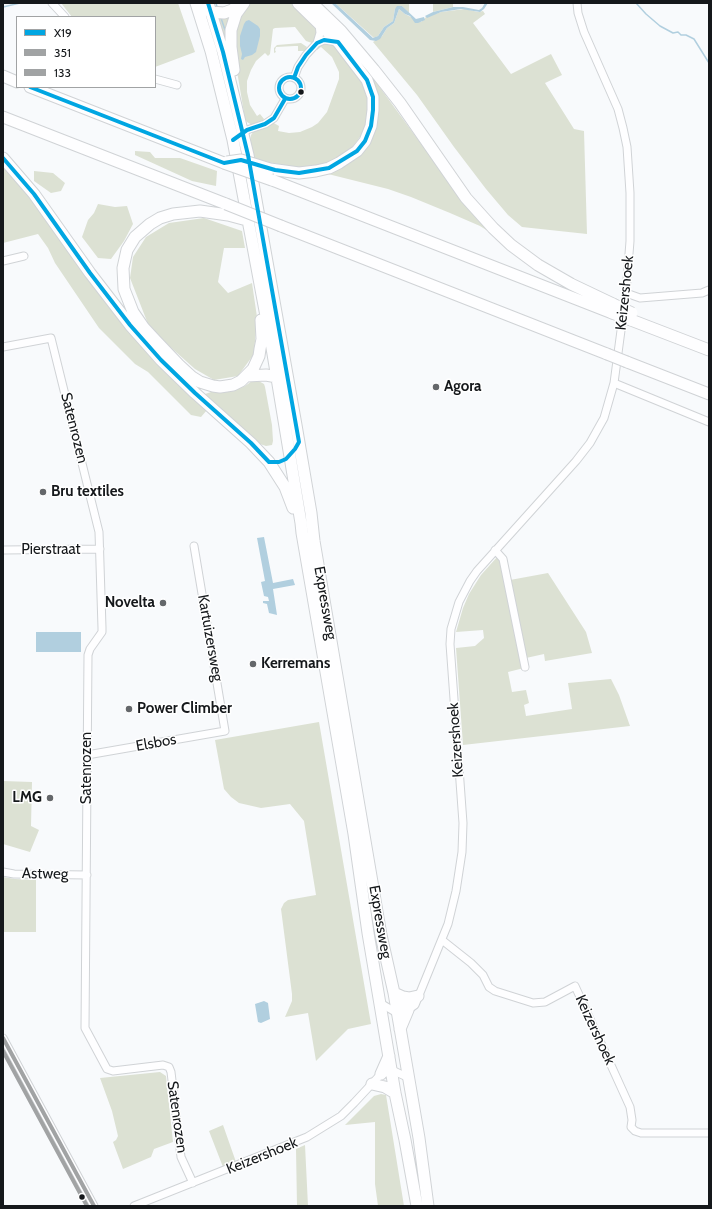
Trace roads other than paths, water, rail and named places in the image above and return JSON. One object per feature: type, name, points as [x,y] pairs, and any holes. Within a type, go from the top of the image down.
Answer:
[{"type":"highway","points":[[203,6],[226,12],[243,3]]},
{"type":"highway","points":[[236,100],[238,91],[230,38],[234,20],[243,3]]},
{"type":"highway","points":[[271,174],[299,173],[328,168],[357,151],[365,140],[371,126],[373,97],[367,80],[338,42],[298,3]]},
{"type":"highway","points":[[312,3],[341,31],[374,70],[405,110],[466,198],[493,228],[511,245],[538,265],[612,309]]},
{"type":"highway","name":"Expressweg","points":[[203,6],[236,100],[243,134],[299,442],[314,540],[381,935],[398,1010]]},
{"type":"highway","name":"Expressweg","points":[[203,6],[211,51],[233,140],[277,377],[302,533],[354,834],[368,934],[389,1055],[391,1076]]},
{"type":"highway","points":[[3,76],[16,82]]},
{"type":"highway","points":[[33,88],[220,161],[271,174],[632,316],[646,326],[709,350]]},
{"type":"highway","points":[[3,117],[227,210],[256,216],[709,394]]},
{"type":"highway","points":[[233,140],[243,134]]},
{"type":"highway","points":[[3,158],[34,194],[90,273],[130,325],[161,360],[195,393],[252,443],[269,462],[292,501],[302,533]]},
{"type":"highway","points":[[227,210],[173,214],[160,218],[150,224],[135,237],[127,250],[122,268],[122,279],[128,301],[144,328],[178,365],[192,377],[206,385],[220,387],[234,385],[241,382],[247,376],[253,369],[259,356],[262,339],[259,278]]},
{"type":"highway","points":[[247,376],[261,375],[277,377],[288,384]]},
{"type":"highway","points":[[269,462],[279,462],[290,456],[299,442]]},
{"type":"highway","points":[[394,993],[409,998],[418,996]]},
{"type":"highway","points":[[395,1093],[386,1087],[391,1076],[400,1028],[398,1010]]},
{"type":"highway","points":[[391,1076],[417,1206]]},
{"type":"highway","points":[[391,1076],[419,1138],[428,1206]]},
{"type":"street","points":[[52,3],[63,16]]},
{"type":"street","name":"Keizershoek","points":[[398,1010],[414,1005],[418,996],[442,940],[453,907],[460,869],[462,836],[450,644],[451,629],[459,602],[470,581],[495,550],[576,461],[590,443],[604,418],[614,383],[626,293],[630,241],[630,193],[627,147],[618,109],[584,32],[576,3]]},
{"type":"street","points":[[317,43],[320,33],[318,22]]},
{"type":"street","points":[[294,78],[298,67],[317,43],[324,40],[338,42]]},
{"type":"street","points":[[285,78],[294,78],[299,81],[301,85],[301,93],[293,100],[285,99],[280,94],[280,84],[285,78]]},
{"type":"street","points":[[156,79],[177,85]]},
{"type":"street","points":[[243,134],[248,130],[265,124],[274,118],[285,99]]},
{"type":"street","points":[[3,261],[24,256]]},
{"type":"street","points":[[626,293],[640,298],[702,293],[709,290]]},
{"type":"street","name":"Satenrozen","points":[[3,347],[51,338],[99,529],[102,628],[88,653],[86,1031],[107,1069],[113,1071],[163,1065],[169,1067],[171,1072],[182,1157],[193,1183]]},
{"type":"street","points":[[614,383],[709,422]]},
{"type":"street","name":"Kartuizersweg","points":[[194,546],[225,731]]},
{"type":"street","name":"Pierstraat","points":[[3,550],[100,550]]},
{"type":"street","points":[[495,550],[503,559],[526,667]]},
{"type":"street","name":"Elsbos","points":[[87,755],[225,731]]},
{"type":"street","name":"Astweg","points":[[3,872],[14,874],[87,875]]},
{"type":"street","name":"Keizershoek","points":[[442,940],[484,975],[489,987],[495,991],[534,1003],[545,1002],[575,986],[630,1107],[632,1120],[631,1127],[635,1131],[640,1133],[709,1133]]},
{"type":"street","points":[[382,1017],[398,1010],[418,996]]},
{"type":"street","points":[[380,1003],[398,1010]]},
{"type":"street","points":[[3,1038],[94,1206]]},
{"type":"street","name":"Keizershoek","points":[[134,1206],[298,1142],[340,1116],[354,1103],[391,1076]]},
{"type":"water","points":[[331,3],[335,3],[373,38],[378,36],[384,27],[393,21],[397,6],[402,6],[416,19],[424,17],[425,20],[415,23],[410,16],[399,9],[394,23],[387,28],[380,39],[376,41],[370,40]]},
{"type":"water","points":[[485,3],[488,3],[480,12],[461,9],[441,12],[427,18],[425,16],[433,12],[453,7],[479,10]]},
{"type":"water","points":[[249,20],[258,26],[260,29],[260,36],[256,52],[245,57],[243,60],[241,59],[242,54],[240,36],[244,24]]},
{"type":"water","points":[[264,537],[273,583],[293,579],[295,585],[273,589],[277,615],[269,613],[267,604],[263,603],[263,601],[269,601],[268,597],[264,596],[261,582],[265,581],[257,538]]},
{"type":"water","points":[[36,632],[81,632],[81,652],[36,652]]},
{"type":"water","points":[[264,1001],[268,1003],[270,1019],[261,1023],[258,1022],[255,1004]]},
{"type":"waterway","points":[[3,7],[20,3]]},
{"type":"waterway","points":[[27,3],[33,3]]},
{"type":"waterway","points":[[216,3],[217,7]]},
{"type":"waterway","points":[[636,3],[660,26],[673,33],[678,32],[681,35],[686,35],[694,39],[709,63]]},
{"type":"waterway","points":[[221,18],[225,30]]},
{"type":"place","name":"Agora","points":[[436,387]]},
{"type":"place","name":"Bru textiles","points":[[43,492]]},
{"type":"place","name":"Novelta","points":[[163,603]]},
{"type":"place","name":"Kerremans","points":[[253,664]]},
{"type":"place","name":"Power Climber","points":[[129,709]]},
{"type":"place","name":"LMG","points":[[50,798]]}]
